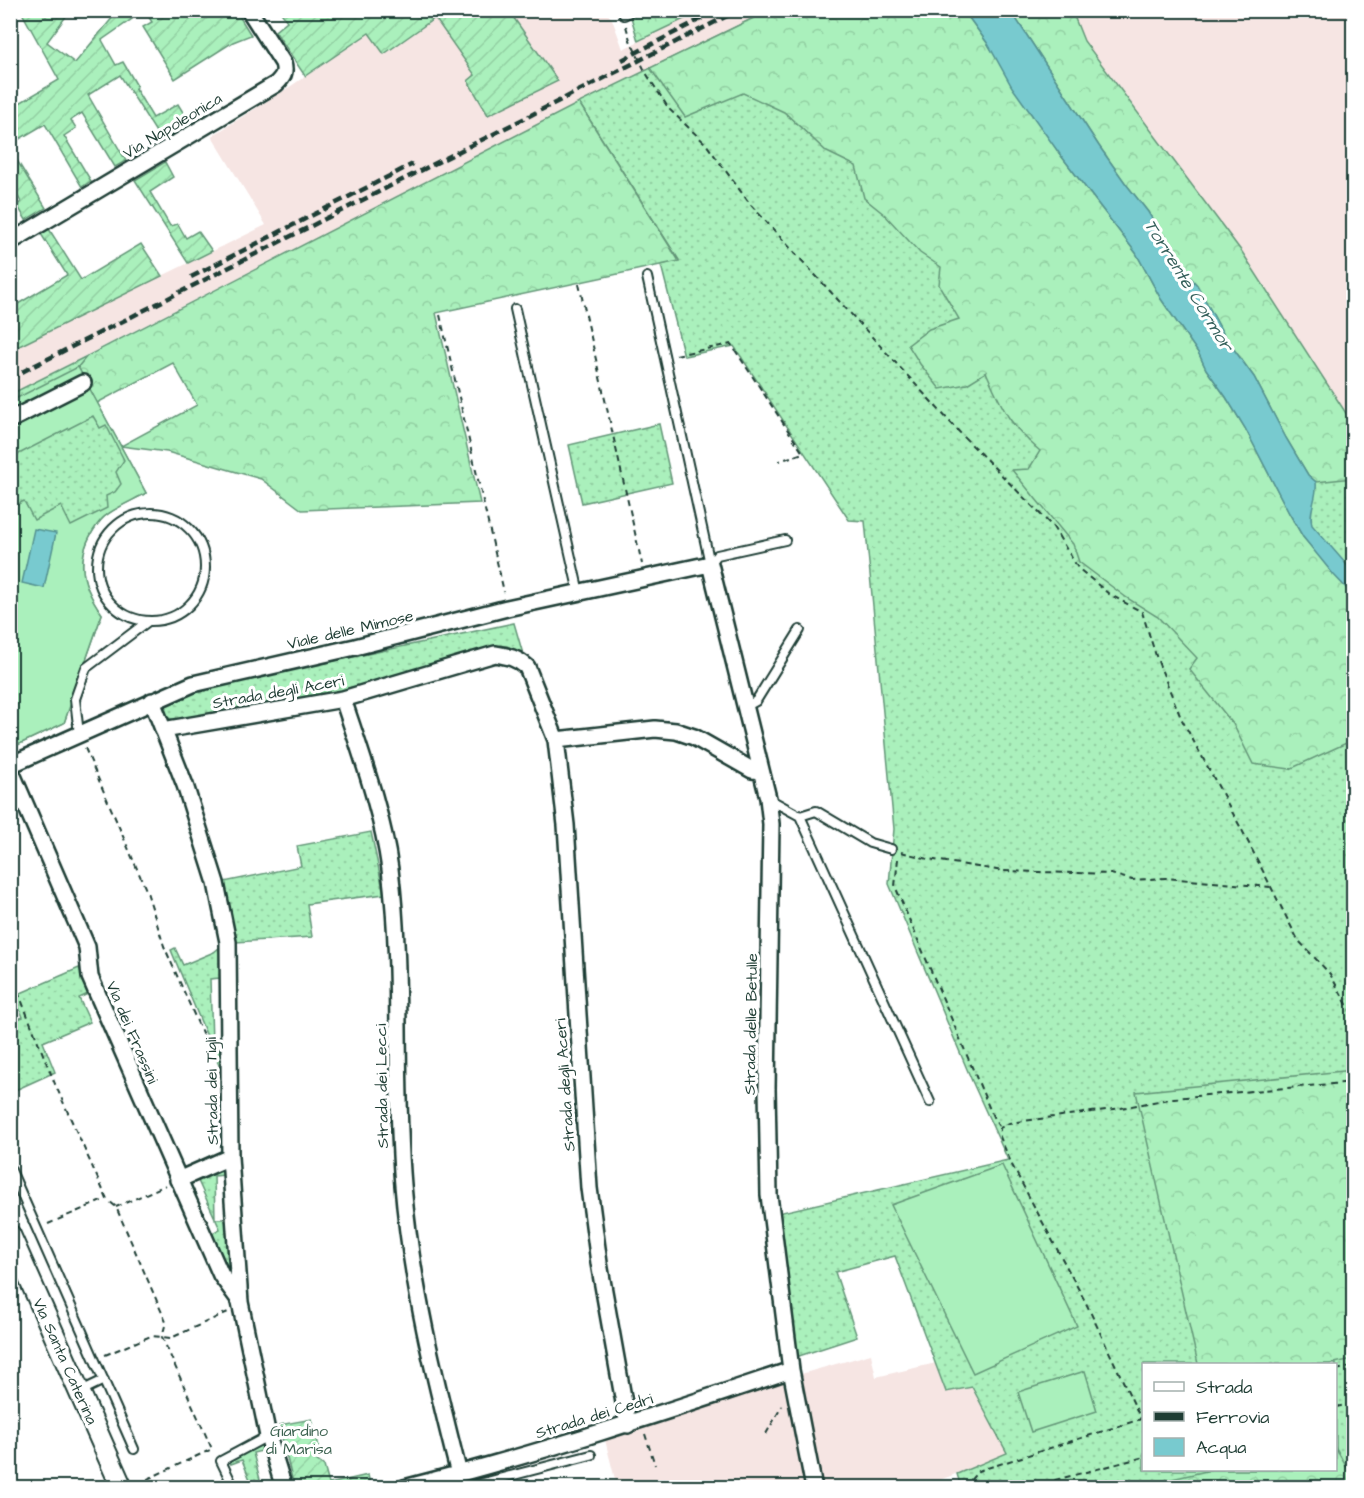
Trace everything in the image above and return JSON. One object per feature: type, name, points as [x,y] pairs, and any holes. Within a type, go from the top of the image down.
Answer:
[{"type":"street","name":"Via Napoleonica","points":[[10,242],[283,78],[285,69],[283,63],[249,10]]},
{"type":"street","points":[[10,420],[83,383]]},
{"type":"street","name":"Viale delle Mimose","points":[[10,767],[152,701],[215,677],[355,647],[507,608],[710,564]]},
{"type":"street","name":"Strada delle Betulle","points":[[710,564],[768,798],[771,824],[767,1089],[769,1195],[791,1370],[814,1488]]},
{"type":"street","name":"Strada degli Aceri","points":[[163,730],[344,699],[483,656],[507,655],[527,667],[556,740],[566,825],[589,1188],[599,1263],[628,1425]]},
{"type":"street","name":"Strada dei Lecci","points":[[344,699],[376,804],[390,866],[396,933],[399,1122],[403,1186],[412,1261],[433,1370],[465,1480]]},
{"type":"street","name":"Strada dei Tigli","points":[[152,701],[185,785],[216,883],[228,942],[230,1157],[241,1304],[268,1436],[284,1488]]},
{"type":"street","points":[[556,740],[656,729],[676,731],[694,737],[752,770],[761,771]]},
{"type":"street","name":"Via dei Frassini","points":[[10,767],[87,947],[90,977],[221,1275],[241,1304]]},
{"type":"street","points":[[178,1180],[230,1157]]},
{"type":"street","name":"Via Santa Caterina","points":[[10,1235],[80,1391],[128,1487]]},
{"type":"street","name":"Strada dei Cedri","points":[[405,1488],[465,1480],[791,1370]]},
{"type":"lane","points":[[624,15],[633,10]]},
{"type":"lane","points":[[646,277],[710,564]]},
{"type":"lane","points":[[515,309],[579,593]]},
{"type":"lane","points":[[79,734],[75,699],[86,668],[147,622],[165,620],[182,613],[195,600],[204,584],[206,566],[203,548],[194,532],[180,520],[162,514],[144,513],[128,518],[113,528],[103,543],[97,560],[98,577],[109,601],[130,618],[147,622]]},
{"type":"lane","points":[[710,564],[717,555],[785,540]]},
{"type":"lane","points":[[745,707],[756,701],[800,630]]},
{"type":"lane","points":[[768,798],[800,816],[930,1102]]},
{"type":"lane","points":[[800,816],[816,811],[870,843],[891,849]]},
{"type":"lane","points":[[10,1168],[134,1449]]},
{"type":"lane","points":[[80,1391],[104,1380]]},
{"type":"lane","points":[[234,1488],[220,1461],[268,1436]]},
{"type":"lane","points":[[465,1480],[591,1455]]},
{"type":"path","points":[[624,15],[630,40],[646,73],[669,109],[706,144],[750,204],[954,426],[1053,527],[1078,568],[1108,594],[1142,612],[1157,658],[1181,718],[1298,940],[1330,974],[1353,1017]]},
{"type":"path","points":[[579,284],[646,579]]},
{"type":"path","points":[[440,315],[507,608]]},
{"type":"path","points":[[664,358],[731,344],[803,453],[779,461]]},
{"type":"path","points":[[79,734],[147,892],[164,946],[213,1059]]},
{"type":"path","points":[[964,1488],[978,1471],[1142,1418],[1086,1303],[1011,1165],[1000,1137],[1000,1128],[994,1119],[895,886],[899,851],[1003,871],[1111,874],[1132,880],[1166,878],[1270,887]]},
{"type":"path","points":[[10,972],[55,1084],[107,1199],[116,1207],[166,1323],[162,1337],[212,1449],[128,1487]]},
{"type":"path","points":[[1000,1128],[1009,1123],[1121,1108],[1174,1098],[1353,1082]]},
{"type":"path","points":[[116,1207],[178,1180]]},
{"type":"path","points":[[37,1228],[107,1199]]},
{"type":"path","points":[[95,1360],[151,1335],[171,1338],[241,1304]]},
{"type":"path","points":[[1337,1370],[1353,1366]]},
{"type":"path","points":[[766,1434],[795,1386]]},
{"type":"path","points":[[1337,1406],[1353,1402]]},
{"type":"path","points":[[643,1428],[655,1466]]},
{"type":"path","points":[[1024,1488],[1142,1457]]},
{"type":"shaded area","points":[[402,11],[605,11],[612,19],[623,49],[701,11],[768,11],[579,103],[11,394],[11,350],[266,225],[212,136]]},
{"type":"shaded area","points":[[1072,11],[1353,11],[1353,424],[1242,252],[1084,41]]},
{"type":"shaded area","points":[[871,1354],[876,1377],[936,1363],[946,1391],[972,1387],[1007,1454],[922,1487],[823,1487],[801,1374]]},
{"type":"shaded area","points":[[784,1379],[806,1487],[617,1487],[605,1440]]},
{"type":"green space","points":[[629,10],[701,11],[638,41]]},
{"type":"green space","points":[[21,11],[41,11],[46,16],[51,11],[70,11],[47,42],[75,63],[118,11],[126,11],[132,19],[102,40],[116,65],[123,62],[153,118],[178,104],[189,122],[161,140],[120,75],[88,95],[126,161],[115,167],[82,113],[71,120],[76,128],[64,136],[91,181],[82,187],[45,124],[11,144],[11,108],[59,80]]},
{"type":"green space","points":[[145,11],[172,11],[174,14],[180,11],[236,11],[251,35],[233,42],[175,79],[143,27],[152,22]]},
{"type":"green space","points":[[280,11],[509,11],[558,81],[488,115],[468,81],[475,75],[435,18],[384,54],[369,33],[305,76],[275,31],[287,21]]},
{"type":"green space","points":[[768,11],[966,11],[1353,475],[1353,1487],[961,1487],[957,1474],[1007,1453],[972,1387],[946,1392],[895,1256],[835,1272],[857,1337],[796,1357],[778,1213],[1008,1160],[889,884],[894,829],[865,521],[849,520],[734,346],[684,356],[661,265],[679,260],[579,103]]},
{"type":"green space","points":[[768,11],[964,11],[1059,153],[1136,253],[1161,299],[1199,354],[1206,369],[1245,428],[1303,537],[1353,595],[1353,740],[1290,769],[1253,764],[1233,724],[1189,669],[1197,658],[1158,617],[1127,598],[1079,562],[1073,544],[1012,470],[1029,469],[1040,451],[1013,424],[986,372],[967,384],[940,389],[920,364],[908,345],[929,329],[959,319],[939,285],[941,267],[920,253],[885,215],[864,198],[856,166],[827,152],[784,112],[743,93],[685,117],[650,68]]},
{"type":"green space","points":[[1011,11],[1072,11],[1084,41],[1242,252],[1353,424],[1353,478],[1316,482],[1308,475],[1254,377],[1225,337],[1197,285],[1175,260],[1148,212],[1099,146]]},
{"type":"green space","points":[[579,103],[679,261],[436,313],[480,503],[302,510],[261,479],[167,452],[121,446],[197,405],[173,363],[97,403],[78,367],[87,356]]},
{"type":"green space","points":[[10,149],[46,208],[26,220],[17,205],[21,202],[11,184]]},
{"type":"green space","points":[[165,162],[173,177],[150,192],[170,226],[178,224],[186,238],[198,231],[212,251],[188,263],[135,180]]},
{"type":"green space","points":[[49,229],[81,280],[141,244],[162,276],[11,350],[11,308],[67,275],[41,234]]},
{"type":"green space","points":[[87,356],[78,367],[146,493],[105,516],[92,532],[83,555],[84,579],[102,614],[64,723],[11,748],[11,394]]},
{"type":"green space","points":[[78,367],[146,493],[105,516],[92,532],[83,555],[84,579],[102,614],[64,723],[11,748],[10,505],[12,507],[24,501],[34,520],[61,506],[71,526],[107,508],[106,496],[115,492],[121,484],[116,472],[124,460],[106,425],[100,428],[93,416],[11,458],[11,401]]},
{"type":"green space","points":[[659,424],[672,483],[582,503],[569,445]]},
{"type":"green space","points":[[514,623],[523,654],[507,646],[493,646],[340,692],[176,720],[168,718],[165,711],[167,702],[197,690]]},
{"type":"green space","points":[[371,832],[384,894],[307,904],[312,937],[236,942],[224,882],[301,866],[297,846]]},
{"type":"green space","points":[[220,947],[220,978],[210,979],[212,1042],[222,1042],[221,1070],[171,950],[175,948],[183,965],[214,952]]},
{"type":"green space","points":[[79,968],[90,993],[79,998],[90,1022],[43,1042],[55,1072],[11,1092],[10,1022],[23,1017],[14,996]]},
{"type":"green space","points":[[1353,1070],[1353,1359],[1335,1363],[1198,1363],[1136,1092]]},
{"type":"green space","points":[[224,1165],[225,1175],[214,1176],[215,1218],[198,1181],[187,1185],[185,1181]]},
{"type":"green space","points":[[1002,1165],[1077,1326],[973,1373],[891,1205]]},
{"type":"green space","points":[[215,1219],[227,1219],[230,1267],[228,1268],[210,1234],[220,1229]]},
{"type":"green space","points":[[1085,1371],[1097,1411],[1031,1432],[1018,1392]]},
{"type":"green space","name":"Giardino di Marisa","points":[[312,1419],[320,1451],[316,1460],[324,1466],[329,1484],[368,1475],[370,1484],[354,1487],[294,1487],[279,1425]]},
{"type":"green space","points":[[264,1442],[266,1450],[253,1453],[262,1487],[253,1487],[242,1460],[231,1464],[228,1460]]},
{"type":"green space","points":[[1337,1451],[1349,1471],[1352,1487],[1137,1487],[1207,1471],[1337,1471]]},
{"type":"water","name":"Torrente Cormor","points":[[964,11],[1011,11],[1099,146],[1148,212],[1175,260],[1197,285],[1225,337],[1254,377],[1308,475],[1316,482],[1311,514],[1312,525],[1353,572],[1353,595],[1303,537],[1245,428],[1206,369],[1199,354],[1161,299],[1136,253],[1059,153],[1012,87],[988,44]]},
{"type":"water","points":[[34,529],[56,533],[44,588],[22,583]]},
{"type":"railway","points":[[622,60],[718,10]]},
{"type":"railway","points":[[10,378],[739,10]]},
{"type":"railway","points":[[191,277],[413,164]]}]
